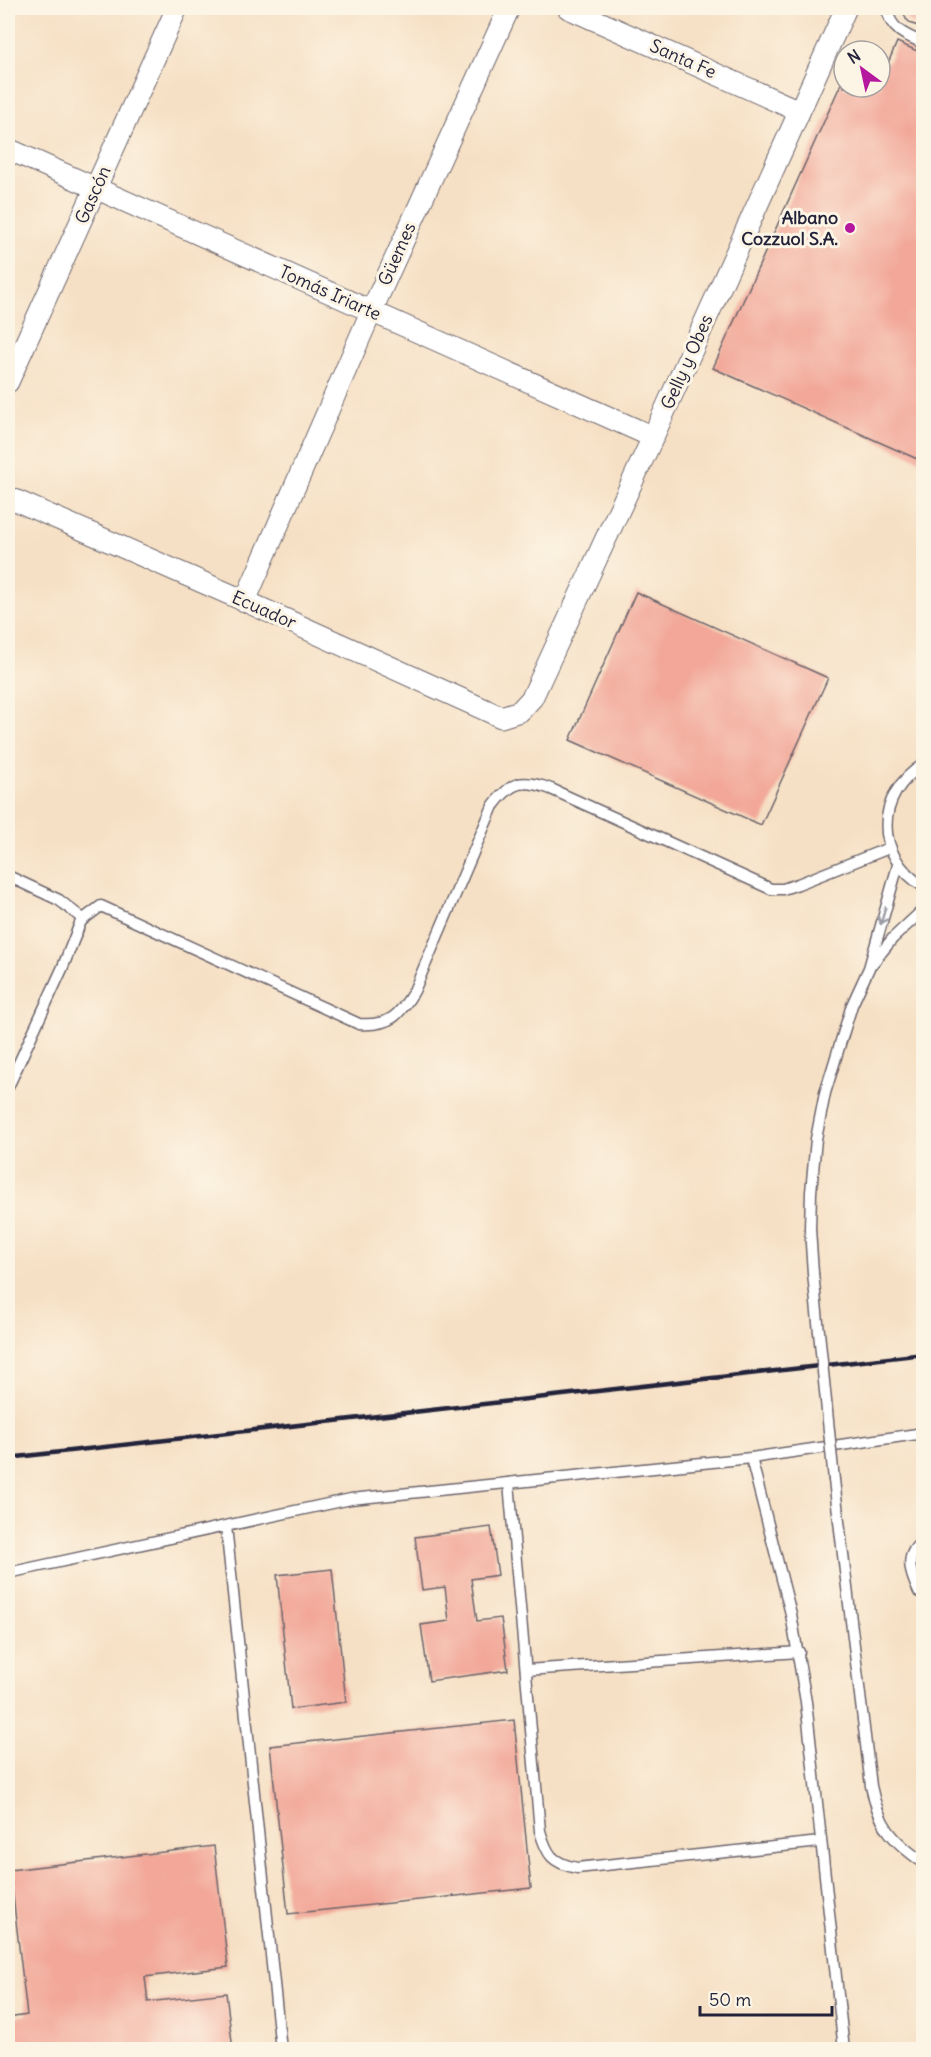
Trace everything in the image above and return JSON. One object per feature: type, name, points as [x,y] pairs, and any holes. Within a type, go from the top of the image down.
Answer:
[{"type":"street","name":"Gascón","points":[[8,382],[177,8]]},
{"type":"street","name":"Güemes","points":[[245,601],[371,312],[509,8]]},
{"type":"street","name":"Santa Fe","points":[[568,8],[799,111]]},
{"type":"street","name":"Gelly y Obes","points":[[520,711],[532,698],[653,437],[846,8]]},
{"type":"street","name":"Tomás Iriarte","points":[[8,149],[653,437]]},
{"type":"street","name":"Ecuador","points":[[8,497],[501,717],[520,711]]},
{"type":"lane","points":[[887,8],[892,24],[900,32],[924,43]]},
{"type":"lane","points":[[924,764],[907,776],[895,791],[888,810],[886,829],[889,848],[898,865],[910,879],[924,887]]},
{"type":"lane","points":[[8,1087],[83,919],[102,906],[359,1024],[377,1025],[392,1019],[404,1008],[414,991],[493,806],[505,790],[520,784],[536,784],[551,789],[771,889],[783,889],[798,884],[889,848]]},
{"type":"lane","points":[[898,865],[869,968],[852,1005],[825,1093],[816,1139],[810,1229],[834,1480],[874,1804],[885,1827],[898,1843],[924,1863]]},
{"type":"lane","points":[[8,876],[59,900],[83,919]]},
{"type":"lane","points":[[869,968],[893,938],[924,909]]},
{"type":"lane","points":[[8,1573],[351,1499],[751,1458],[924,1432]]},
{"type":"lane","points":[[751,1458],[799,1652],[844,2049]]},
{"type":"lane","points":[[509,1483],[540,1832],[545,1848],[552,1859],[565,1866],[577,1868],[820,1842]]},
{"type":"lane","points":[[226,1527],[281,2049]]},
{"type":"lane","points":[[924,1540],[917,1545],[909,1560],[910,1572],[919,1592],[924,1594]]},
{"type":"lane","points":[[526,1670],[799,1652]]},
{"type":"building","points":[[902,8],[924,8],[924,28],[906,19]]},
{"type":"building","name":"Albano Cozzuol S.A.","points":[[897,42],[924,54],[924,462],[713,368],[834,99],[892,99],[892,54]]},
{"type":"building","points":[[636,592],[828,678],[761,825],[570,740]]},
{"type":"building","points":[[491,1527],[498,1575],[471,1579],[477,1621],[501,1618],[508,1670],[429,1681],[421,1625],[449,1621],[445,1587],[422,1590],[415,1537]]},
{"type":"building","points":[[332,1569],[346,1702],[291,1709],[277,1575]]},
{"type":"building","points":[[514,1720],[531,1888],[288,1914],[270,1746]]},
{"type":"building","points":[[214,1846],[228,1967],[145,1977],[148,2002],[226,1993],[233,2050],[8,2050],[8,2018],[27,2015],[10,1870]]},
{"type":"railway","points":[[8,1458],[924,1354]]},
{"type":"place","name":"Albano Cozzuol S.A.","points":[[850,228]]}]
